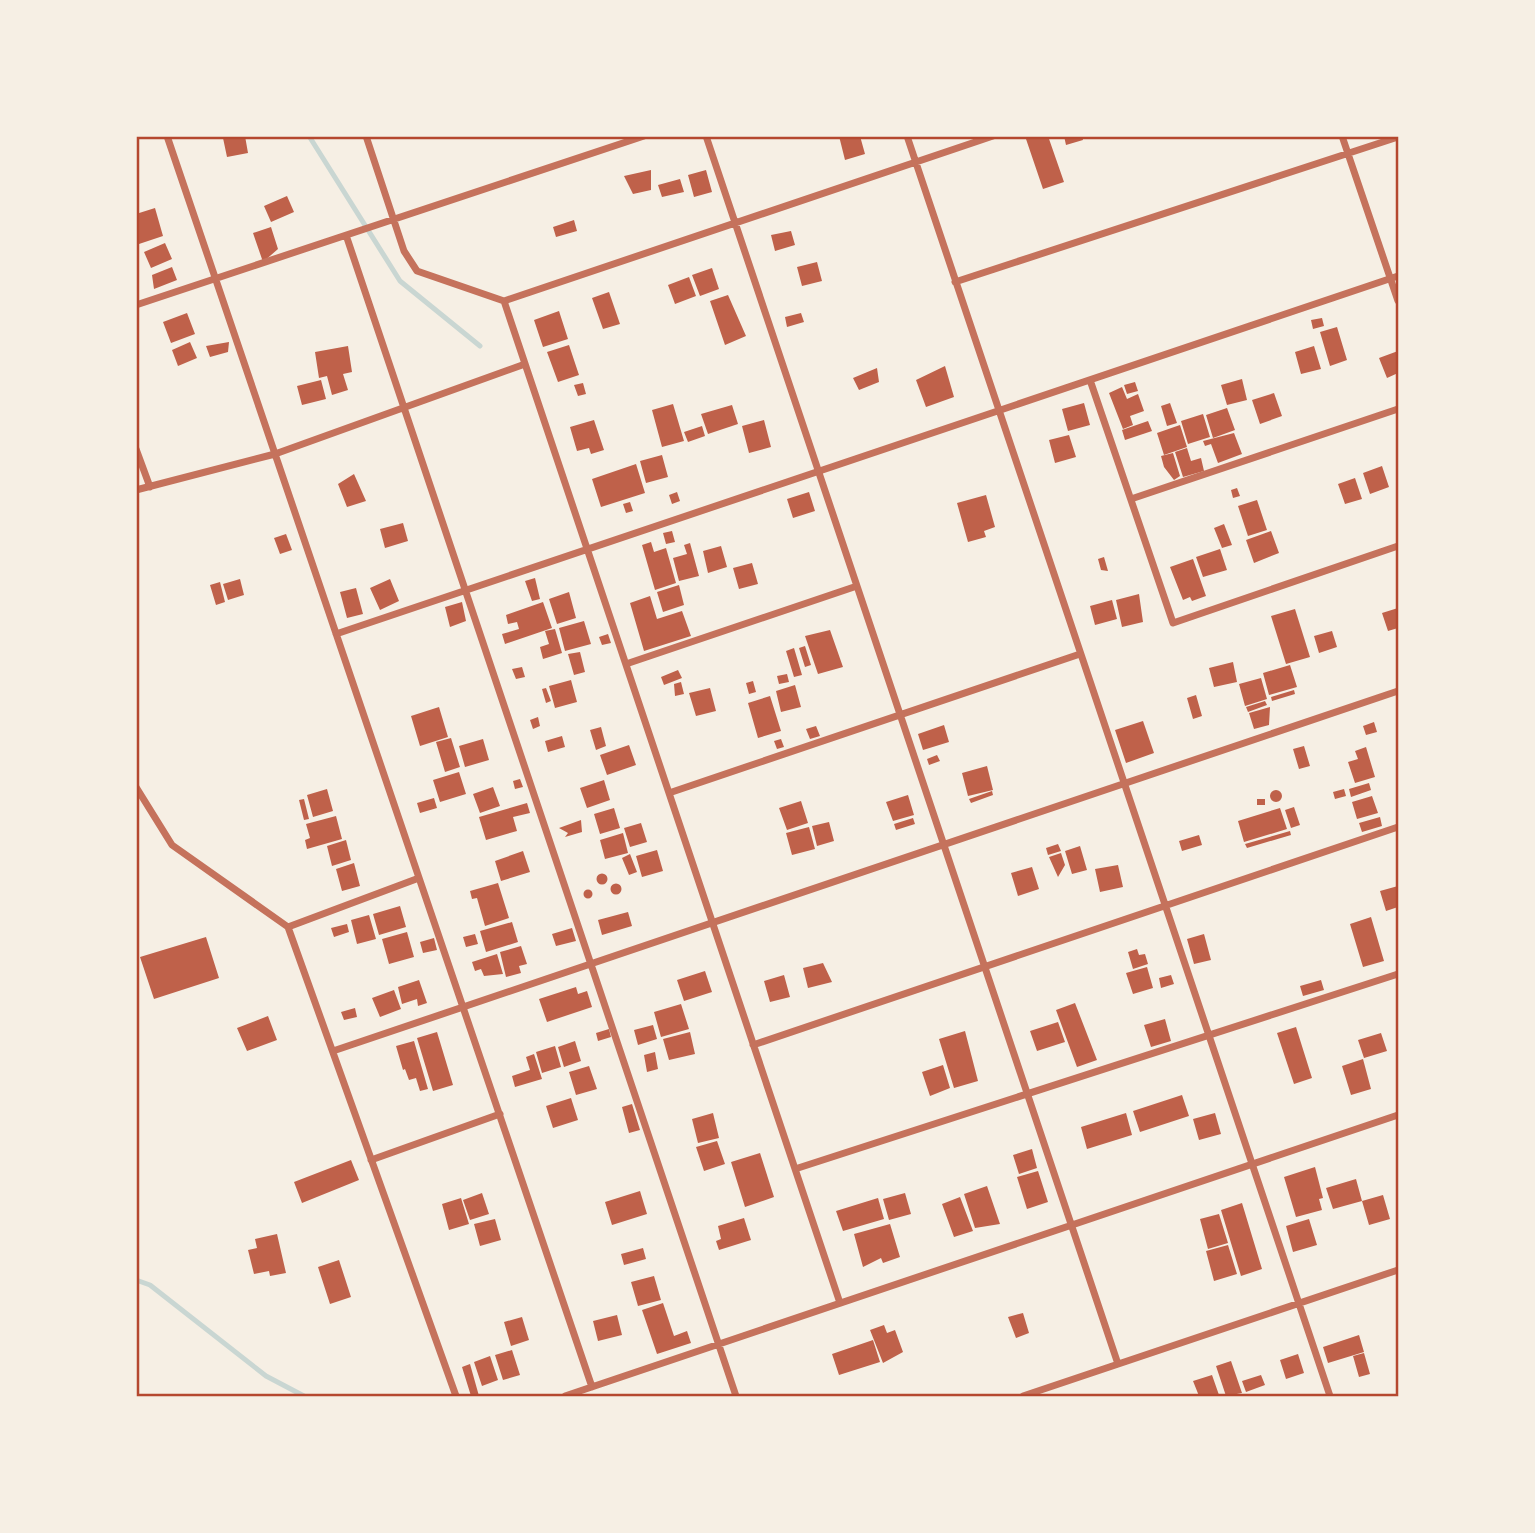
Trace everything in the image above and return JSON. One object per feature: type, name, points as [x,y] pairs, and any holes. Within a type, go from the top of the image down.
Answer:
[{"type":"street","points":[[167,136],[592,1387]]},
{"type":"street","points":[[366,136],[404,251],[417,271],[504,301],[993,136]]},
{"type":"street","points":[[136,305],[215,277],[347,238],[644,136]]},
{"type":"street","points":[[706,136],[1118,1364]]},
{"type":"street","points":[[906,136],[1329,1396]]},
{"type":"street","points":[[1342,136],[1395,277],[1398,302]]},
{"type":"street","points":[[955,282],[1398,137]]},
{"type":"street","points":[[347,238],[736,1396]]},
{"type":"street","points":[[336,634],[1395,277]]},
{"type":"street","points":[[504,301],[840,1303]]},
{"type":"street","points":[[136,490],[275,454],[525,364]]},
{"type":"street","points":[[1090,380],[1173,623],[1398,546]]},
{"type":"street","points":[[1131,499],[1398,409]]},
{"type":"street","points":[[136,449],[150,488]]},
{"type":"street","points":[[626,664],[857,586]]},
{"type":"street","points":[[669,793],[1080,654]]},
{"type":"street","points":[[332,1051],[1398,694]]},
{"type":"street","points":[[136,788],[172,845],[288,926],[456,1396]]},
{"type":"street","points":[[753,1045],[1398,827]]},
{"type":"street","points":[[288,926],[419,878]]},
{"type":"street","points":[[795,1170],[1398,974]]},
{"type":"street","points":[[371,1160],[500,1114]]},
{"type":"street","points":[[565,1396],[1398,1115]]},
{"type":"street","points":[[1023,1396],[1398,1272]]},
{"type":"building","points":[[245,136],[248,153],[227,157],[223,138]]},
{"type":"building","points":[[839,136],[860,136],[865,154],[845,160]]},
{"type":"building","points":[[1048,136],[1064,182],[1043,189],[1026,139]]},
{"type":"building","points":[[1064,136],[1082,136],[1083,140],[1066,145]]},
{"type":"building","points":[[651,170],[651,190],[633,194],[624,176]]},
{"type":"building","points":[[706,170],[712,192],[694,197],[688,175]]},
{"type":"building","points":[[680,179],[684,192],[662,197],[658,185]]},
{"type":"building","points":[[287,196],[294,212],[271,222],[264,206]]},
{"type":"building","points":[[155,208],[163,236],[139,244],[136,214]]},
{"type":"building","points":[[574,220],[577,231],[556,237],[553,227]]},
{"type":"building","points":[[271,227],[278,249],[263,262],[253,233]]},
{"type":"building","points":[[791,231],[795,245],[775,251],[771,235]]},
{"type":"building","points":[[165,243],[172,259],[151,268],[144,252]]},
{"type":"building","points":[[817,262],[822,281],[802,286],[797,267]]},
{"type":"building","points":[[172,267],[177,280],[154,289],[152,275]]},
{"type":"building","points":[[712,268],[719,289],[700,296],[692,275]]},
{"type":"building","points":[[689,277],[696,296],[675,304],[668,285]]},
{"type":"building","points":[[609,292],[620,324],[603,329],[592,298]]},
{"type":"building","points":[[728,295],[746,336],[725,345],[710,301]]},
{"type":"building","points":[[559,311],[568,339],[543,347],[534,320]]},
{"type":"building","points":[[187,313],[195,334],[171,343],[163,322]]},
{"type":"building","points":[[801,313],[804,322],[787,327],[785,317]]},
{"type":"building","points":[[1322,318],[1324,326],[1313,329],[1311,320]]},
{"type":"building","points":[[1337,327],[1347,360],[1330,366],[1320,332]]},
{"type":"building","points":[[190,342],[197,358],[178,366],[172,350]]},
{"type":"building","points":[[229,342],[228,352],[210,357],[206,346]]},
{"type":"building","points":[[569,345],[579,375],[558,382],[547,352]]},
{"type":"building","points":[[348,346],[352,372],[343,374],[348,390],[332,395],[327,376],[319,378],[315,352]]},
{"type":"building","points":[[1314,346],[1321,369],[1301,374],[1295,352]]},
{"type":"building","points":[[1398,351],[1398,373],[1387,378],[1379,358]]},
{"type":"building","points":[[945,366],[954,397],[926,407],[916,380]]},
{"type":"building","points":[[877,368],[879,382],[859,390],[853,378]]},
{"type":"building","points":[[1242,379],[1247,400],[1227,405],[1221,385]]},
{"type":"building","points":[[321,380],[326,399],[302,405],[297,386]]},
{"type":"building","points":[[1135,382],[1138,391],[1127,394],[1124,385]]},
{"type":"building","points":[[583,383],[586,394],[578,396],[574,385]]},
{"type":"building","points":[[1122,387],[1127,399],[1138,394],[1144,411],[1130,416],[1133,425],[1123,429],[1109,393]]},
{"type":"building","points":[[1274,393],[1282,416],[1260,424],[1252,400]]},
{"type":"building","points":[[1084,403],[1090,425],[1068,431],[1062,409]]},
{"type":"building","points":[[1170,403],[1177,423],[1167,426],[1161,406]]},
{"type":"building","points":[[673,404],[684,441],[662,447],[652,410]]},
{"type":"building","points":[[732,405],[738,424],[708,434],[701,414]]},
{"type":"building","points":[[1227,408],[1235,430],[1213,438],[1206,415]]},
{"type":"building","points":[[1203,414],[1210,437],[1188,444],[1181,421]]},
{"type":"building","points":[[594,420],[604,450],[591,454],[589,448],[577,451],[570,427]]},
{"type":"building","points":[[764,420],[771,447],[749,453],[742,426]]},
{"type":"building","points":[[1148,421],[1152,431],[1125,440],[1122,430]]},
{"type":"building","points":[[1180,425],[1187,447],[1164,455],[1157,433]]},
{"type":"building","points":[[702,426],[705,436],[688,442],[684,432]]},
{"type":"building","points":[[1234,433],[1242,454],[1218,463],[1211,444],[1205,446],[1203,441]]},
{"type":"building","points":[[1069,435],[1076,457],[1055,463],[1049,440]]},
{"type":"building","points":[[1187,448],[1191,461],[1201,458],[1204,471],[1183,477],[1175,452]]},
{"type":"building","points":[[1173,453],[1180,476],[1174,480],[1164,467],[1161,456]]},
{"type":"building","points":[[662,455],[668,477],[646,483],[640,461]]},
{"type":"building","points":[[636,464],[645,493],[601,507],[592,479]]},
{"type":"building","points":[[1382,466],[1389,487],[1370,494],[1363,473]]},
{"type":"building","points":[[354,474],[366,501],[347,507],[338,484]]},
{"type":"building","points":[[1355,478],[1362,499],[1345,504],[1338,484]]},
{"type":"building","points":[[1237,488],[1240,496],[1233,498],[1231,490]]},
{"type":"building","points":[[677,492],[680,501],[672,504],[669,495]]},
{"type":"building","points":[[809,492],[815,511],[793,518],[787,499]]},
{"type":"building","points":[[986,495],[995,527],[984,531],[986,537],[968,542],[957,503]]},
{"type":"building","points":[[1257,500],[1267,530],[1248,536],[1238,506]]},
{"type":"building","points":[[630,502],[633,511],[626,513],[623,504]]},
{"type":"building","points":[[403,523],[408,541],[385,548],[380,529]]},
{"type":"building","points":[[1224,524],[1232,545],[1222,548],[1214,528]]},
{"type":"building","points":[[672,531],[675,542],[666,544],[663,533]]},
{"type":"building","points":[[1271,531],[1279,553],[1254,563],[1246,540]]},
{"type":"building","points":[[286,534],[292,550],[280,554],[274,538]]},
{"type":"building","points":[[651,542],[654,552],[666,548],[676,583],[655,590],[642,545]]},
{"type":"building","points":[[690,543],[699,576],[679,581],[673,558],[687,554],[684,545]]},
{"type":"building","points":[[721,546],[727,567],[708,573],[703,551]]},
{"type":"building","points":[[1220,549],[1227,570],[1203,577],[1196,557]]},
{"type":"building","points":[[1104,557],[1108,571],[1101,570],[1098,559]]},
{"type":"building","points":[[1193,559],[1206,596],[1192,601],[1190,597],[1183,600],[1170,567]]},
{"type":"building","points":[[752,563],[758,584],[739,589],[733,568]]},
{"type":"building","points":[[535,578],[540,599],[532,601],[525,581]]},
{"type":"building","points":[[240,579],[244,595],[228,600],[223,584]]},
{"type":"building","points":[[390,579],[399,601],[380,610],[370,588]]},
{"type":"building","points":[[220,582],[225,602],[216,605],[210,585]]},
{"type":"building","points":[[679,585],[684,605],[663,612],[657,592]]},
{"type":"building","points":[[356,588],[363,614],[347,618],[340,592]]},
{"type":"building","points":[[569,592],[576,618],[557,624],[549,599]]},
{"type":"building","points":[[1139,594],[1143,622],[1122,627],[1116,600]]},
{"type":"building","points":[[650,596],[657,619],[682,611],[691,636],[644,651],[630,603]]},
{"type":"building","points":[[1112,600],[1117,619],[1095,625],[1090,606]]},
{"type":"building","points":[[462,602],[466,621],[450,627],[445,607]]},
{"type":"building","points":[[543,602],[552,628],[505,644],[502,634],[519,629],[517,622],[508,624],[506,615]]},
{"type":"building","points":[[1398,608],[1398,628],[1388,631],[1382,613]]},
{"type":"building","points":[[1295,609],[1310,657],[1286,664],[1271,616]]},
{"type":"building","points":[[584,621],[591,644],[565,651],[559,628]]},
{"type":"building","points":[[555,629],[562,653],[543,659],[540,647],[549,644],[545,631]]},
{"type":"building","points":[[830,630],[843,667],[818,674],[805,636]]},
{"type":"building","points":[[1332,631],[1337,647],[1319,653],[1314,636]]},
{"type":"building","points":[[608,634],[611,643],[602,645],[599,637]]},
{"type":"building","points":[[805,646],[811,665],[805,667],[799,648]]},
{"type":"building","points":[[794,648],[802,675],[794,677],[786,651]]},
{"type":"building","points":[[580,652],[585,672],[574,675],[568,654]]},
{"type":"building","points":[[1233,662],[1237,682],[1214,687],[1209,668]]},
{"type":"building","points":[[1290,665],[1297,687],[1269,695],[1263,673]]},
{"type":"building","points":[[522,667],[525,677],[516,679],[512,669]]},
{"type":"building","points":[[678,670],[682,678],[664,685],[661,677]]},
{"type":"building","points":[[787,674],[789,682],[779,684],[777,676]]},
{"type":"building","points":[[1261,678],[1267,699],[1245,706],[1239,684]]},
{"type":"building","points":[[571,680],[577,702],[555,708],[549,686]]},
{"type":"building","points":[[753,681],[756,692],[749,694],[746,683]]},
{"type":"building","points":[[681,682],[684,694],[675,696],[674,684]]},
{"type":"building","points":[[795,685],[801,707],[781,712],[776,691]]},
{"type":"building","points":[[546,688],[551,701],[546,703],[542,689]]},
{"type":"building","points":[[710,688],[716,711],[696,716],[689,693]]},
{"type":"building","points":[[1294,690],[1295,694],[1272,701],[1271,697]]},
{"type":"building","points":[[1196,695],[1202,716],[1193,719],[1187,698]]},
{"type":"building","points":[[770,696],[781,731],[758,738],[748,703]]},
{"type":"building","points":[[1265,701],[1267,705],[1248,712],[1246,707]]},
{"type":"building","points":[[439,707],[448,737],[420,746],[411,716]]},
{"type":"building","points":[[1270,707],[1269,725],[1254,729],[1249,713]]},
{"type":"building","points":[[538,717],[540,726],[533,729],[530,720]]},
{"type":"building","points":[[1143,721],[1154,753],[1126,763],[1115,730]]},
{"type":"building","points":[[1374,722],[1377,732],[1366,735],[1363,726]]},
{"type":"building","points":[[944,725],[949,742],[923,750],[918,734]]},
{"type":"building","points":[[816,726],[820,736],[810,739],[806,729]]},
{"type":"building","points":[[601,727],[606,746],[596,750],[590,730]]},
{"type":"building","points":[[562,736],[565,747],[548,752],[545,741]]},
{"type":"building","points":[[451,738],[460,767],[445,772],[436,742]]},
{"type":"building","points":[[483,739],[489,760],[465,767],[459,746]]},
{"type":"building","points":[[781,739],[784,747],[777,749],[774,741]]},
{"type":"building","points":[[629,745],[636,765],[607,775],[600,755]]},
{"type":"building","points":[[1304,746],[1310,766],[1299,769],[1293,749]]},
{"type":"building","points":[[1366,747],[1375,777],[1355,783],[1348,762],[1358,759],[1355,751]]},
{"type":"building","points":[[937,755],[940,761],[929,765],[927,759]]},
{"type":"building","points":[[987,766],[993,790],[968,796],[962,773]]},
{"type":"building","points":[[459,772],[466,794],[440,802],[433,780]]},
{"type":"building","points":[[520,779],[523,787],[515,789],[513,781]]},
{"type":"building","points":[[604,780],[610,800],[587,808],[580,788]]},
{"type":"building","points":[[1369,783],[1371,790],[1351,797],[1349,789]]},
{"type":"building","points":[[493,787],[500,806],[480,813],[473,794]]},
{"type":"building","points":[[327,789],[333,811],[313,817],[307,795]]},
{"type":"building","points":[[1344,789],[1346,796],[1335,799],[1333,792]]},
{"type":"building","points":[[1276,790],[1282,796],[1276,802],[1270,796]]},
{"type":"building","points":[[992,791],[993,795],[971,803],[969,799]]},
{"type":"building","points":[[908,795],[914,815],[893,821],[886,802]]},
{"type":"building","points":[[1372,796],[1378,813],[1357,819],[1352,802]]},
{"type":"building","points":[[434,798],[437,808],[420,813],[417,803]]},
{"type":"building","points":[[304,799],[309,819],[304,820],[299,800]]},
{"type":"building","points":[[1257,799],[1265,799],[1265,805],[1257,805]]},
{"type":"building","points":[[801,801],[808,823],[787,830],[779,808]]},
{"type":"building","points":[[527,803],[530,813],[513,817],[517,831],[486,840],[479,817]]},
{"type":"building","points":[[1294,807],[1300,825],[1291,828],[1285,810]]},
{"type":"building","points":[[614,808],[620,828],[600,834],[594,814]]},
{"type":"building","points":[[1280,808],[1287,829],[1244,842],[1238,821]]},
{"type":"building","points":[[336,816],[342,839],[307,849],[305,840],[310,838],[306,824]]},
{"type":"building","points":[[1380,817],[1382,826],[1362,832],[1359,823]]},
{"type":"building","points":[[913,818],[915,824],[896,830],[894,824]]},
{"type":"building","points":[[581,820],[582,832],[565,837],[568,833],[559,828]]},
{"type":"building","points":[[829,822],[834,841],[817,846],[812,826]]},
{"type":"building","points":[[641,823],[647,842],[630,847],[624,828]]},
{"type":"building","points":[[809,827],[815,849],[792,855],[786,833]]},
{"type":"building","points":[[1290,831],[1291,835],[1247,848],[1245,844]]},
{"type":"building","points":[[623,833],[628,853],[605,859],[600,840]]},
{"type":"building","points":[[1199,835],[1202,845],[1182,851],[1179,841]]},
{"type":"building","points":[[346,840],[351,860],[332,866],[327,846]]},
{"type":"building","points":[[1058,844],[1061,851],[1048,855],[1046,848]]},
{"type":"building","points":[[1080,846],[1087,870],[1072,874],[1065,851]]},
{"type":"building","points":[[657,850],[663,871],[642,877],[636,856]]},
{"type":"building","points":[[523,851],[530,872],[501,881],[495,861]]},
{"type":"building","points":[[1061,853],[1065,865],[1058,877],[1049,857]]},
{"type":"building","points":[[630,854],[637,872],[629,875],[622,858]]},
{"type":"building","points":[[354,863],[360,886],[342,891],[336,869]]},
{"type":"building","points":[[1118,865],[1123,887],[1100,892],[1095,869]]},
{"type":"building","points":[[1032,867],[1039,889],[1018,896],[1011,873]]},
{"type":"building","points":[[602,874],[606,875],[606,883],[602,884],[598,883],[597,879],[598,875]]},
{"type":"building","points":[[498,883],[509,918],[485,926],[477,898],[472,899],[470,891]]},
{"type":"building","points":[[616,883],[622,889],[616,895],[610,889]]},
{"type":"building","points":[[1398,886],[1398,907],[1386,911],[1380,891]]},
{"type":"building","points":[[588,889],[593,894],[588,899],[583,894]]},
{"type":"building","points":[[400,906],[406,927],[379,935],[373,914]]},
{"type":"building","points":[[628,912],[632,926],[602,935],[598,920]]},
{"type":"building","points":[[369,915],[376,939],[357,944],[351,920]]},
{"type":"building","points":[[1371,917],[1384,961],[1363,967],[1350,924]]},
{"type":"building","points":[[512,922],[518,942],[486,952],[480,931]]},
{"type":"building","points":[[347,924],[349,932],[334,937],[331,928]]},
{"type":"building","points":[[572,928],[576,941],[556,946],[552,934]]},
{"type":"building","points":[[407,932],[414,957],[389,964],[382,939]]},
{"type":"building","points":[[475,934],[478,944],[466,947],[463,937]]},
{"type":"building","points":[[1204,934],[1211,960],[1194,964],[1187,939]]},
{"type":"building","points":[[206,937],[219,978],[154,999],[140,957]]},
{"type":"building","points":[[434,938],[437,950],[423,953],[420,942]]},
{"type":"building","points":[[521,946],[527,964],[519,966],[521,973],[506,977],[500,952]]},
{"type":"building","points":[[1137,949],[1139,955],[1145,954],[1148,964],[1133,969],[1128,952]]},
{"type":"building","points":[[497,954],[503,974],[484,976],[481,969],[475,971],[472,962]]},
{"type":"building","points":[[823,963],[832,982],[808,988],[803,968]]},
{"type":"building","points":[[1147,967],[1153,988],[1133,994],[1126,973]]},
{"type":"building","points":[[705,971],[712,992],[684,1001],[677,980]]},
{"type":"building","points":[[784,975],[790,997],[770,1002],[764,981]]},
{"type":"building","points":[[1171,975],[1174,984],[1161,988],[1159,978]]},
{"type":"building","points":[[419,980],[427,1003],[418,1006],[417,999],[402,1004],[398,987]]},
{"type":"building","points":[[1321,980],[1324,990],[1303,996],[1300,986]]},
{"type":"building","points":[[576,987],[578,994],[587,991],[592,1007],[547,1022],[539,999]]},
{"type":"building","points":[[394,990],[401,1009],[380,1017],[372,998]]},
{"type":"building","points":[[1075,1003],[1097,1060],[1077,1067],[1056,1010]]},
{"type":"building","points":[[681,1004],[689,1029],[661,1037],[654,1012]]},
{"type":"building","points":[[355,1008],[357,1017],[344,1020],[341,1012]]},
{"type":"building","points":[[268,1016],[277,1040],[247,1051],[237,1028]]},
{"type":"building","points":[[1165,1019],[1171,1041],[1151,1047],[1144,1025]]},
{"type":"building","points":[[1058,1022],[1065,1042],[1037,1051],[1030,1031]]},
{"type":"building","points":[[653,1025],[657,1039],[638,1045],[634,1030]]},
{"type":"building","points":[[1296,1027],[1312,1078],[1294,1084],[1277,1033]]},
{"type":"building","points":[[609,1029],[611,1037],[598,1041],[596,1033]]},
{"type":"building","points":[[965,1031],[978,1081],[954,1088],[939,1039]]},
{"type":"building","points":[[437,1032],[453,1085],[433,1091],[417,1038]]},
{"type":"building","points":[[690,1032],[695,1054],[669,1060],[663,1039]]},
{"type":"building","points":[[1381,1033],[1387,1051],[1364,1058],[1358,1040]]},
{"type":"building","points":[[414,1041],[428,1089],[420,1091],[416,1078],[409,1080],[405,1069],[403,1070],[396,1046]]},
{"type":"building","points":[[575,1041],[581,1061],[564,1067],[558,1047]]},
{"type":"building","points":[[555,1046],[561,1067],[542,1073],[536,1052]]},
{"type":"building","points":[[655,1052],[658,1069],[647,1072],[644,1055]]},
{"type":"building","points":[[534,1054],[542,1079],[515,1087],[512,1076],[530,1070],[526,1057]]},
{"type":"building","points":[[1363,1059],[1371,1089],[1351,1095],[1342,1066]]},
{"type":"building","points":[[943,1065],[950,1088],[930,1096],[922,1072]]},
{"type":"building","points":[[589,1066],[597,1089],[576,1095],[569,1072]]},
{"type":"building","points":[[1182,1095],[1189,1116],[1140,1132],[1133,1111]]},
{"type":"building","points":[[571,1098],[578,1120],[553,1128],[546,1106]]},
{"type":"building","points":[[632,1104],[640,1130],[629,1133],[622,1107]]},
{"type":"building","points":[[713,1113],[719,1138],[698,1143],[692,1119]]},
{"type":"building","points":[[1126,1113],[1132,1135],[1087,1149],[1081,1127]]},
{"type":"building","points":[[1215,1113],[1221,1134],[1199,1140],[1193,1119]]},
{"type":"building","points":[[717,1141],[725,1164],[704,1171],[696,1147]]},
{"type":"building","points":[[1032,1149],[1037,1168],[1019,1174],[1013,1155]]},
{"type":"building","points":[[760,1153],[774,1197],[745,1207],[731,1162]]},
{"type":"building","points":[[351,1160],[359,1180],[302,1203],[294,1182]]},
{"type":"building","points":[[1315,1167],[1323,1198],[1319,1199],[1322,1210],[1296,1217],[1284,1177]]},
{"type":"building","points":[[1038,1171],[1048,1202],[1027,1209],[1017,1177]]},
{"type":"building","points":[[1356,1179],[1362,1201],[1333,1209],[1326,1188]]},
{"type":"building","points":[[987,1186],[1000,1224],[975,1228],[964,1194]]},
{"type":"building","points":[[640,1191],[647,1214],[612,1225],[605,1202]]},
{"type":"building","points":[[482,1193],[489,1214],[470,1220],[463,1200]]},
{"type":"building","points":[[905,1193],[911,1214],[889,1220],[883,1199]]},
{"type":"building","points":[[1383,1195],[1390,1219],[1369,1225],[1362,1201]]},
{"type":"building","points":[[960,1197],[973,1231],[954,1237],[942,1204]]},
{"type":"building","points":[[461,1198],[469,1224],[449,1230],[442,1204]]},
{"type":"building","points":[[878,1198],[884,1219],[843,1231],[836,1211]]},
{"type":"building","points":[[1242,1203],[1262,1269],[1241,1276],[1221,1210]]},
{"type":"building","points":[[1219,1214],[1228,1243],[1208,1249],[1200,1219]]},
{"type":"building","points":[[744,1218],[751,1240],[719,1250],[716,1241],[721,1239],[718,1226]]},
{"type":"building","points":[[495,1219],[501,1240],[480,1246],[474,1224]]},
{"type":"building","points":[[1309,1219],[1317,1245],[1293,1252],[1286,1226]]},
{"type":"building","points":[[890,1224],[900,1257],[883,1263],[881,1258],[863,1267],[854,1234]]},
{"type":"building","points":[[277,1234],[286,1273],[270,1276],[269,1271],[254,1274],[248,1250],[257,1248],[255,1239]]},
{"type":"building","points":[[1228,1245],[1237,1274],[1214,1281],[1206,1251]]},
{"type":"building","points":[[643,1248],[646,1259],[624,1265],[621,1254]]},
{"type":"building","points":[[339,1260],[351,1297],[330,1304],[318,1267]]},
{"type":"building","points":[[654,1276],[661,1300],[638,1306],[631,1282]]},
{"type":"building","points":[[663,1303],[674,1336],[687,1331],[691,1343],[657,1354],[642,1310]]},
{"type":"building","points":[[1023,1313],[1029,1333],[1016,1338],[1008,1317]]},
{"type":"building","points":[[617,1315],[622,1335],[598,1341],[593,1321]]},
{"type":"building","points":[[522,1317],[529,1340],[511,1346],[504,1322]]},
{"type":"building","points":[[884,1325],[887,1333],[895,1330],[903,1352],[883,1363],[870,1330]]},
{"type":"building","points":[[1359,1335],[1364,1352],[1328,1363],[1323,1347]]},
{"type":"building","points":[[873,1340],[880,1362],[839,1375],[832,1354]]},
{"type":"building","points":[[512,1350],[520,1375],[503,1380],[495,1355]]},
{"type":"building","points":[[1364,1353],[1370,1374],[1359,1377],[1353,1356]]},
{"type":"building","points":[[1298,1354],[1304,1373],[1286,1379],[1280,1360]]},
{"type":"building","points":[[490,1356],[498,1380],[482,1386],[474,1362]]},
{"type":"building","points":[[1231,1361],[1242,1393],[1226,1396],[1216,1366]]},
{"type":"building","points":[[470,1364],[479,1396],[471,1396],[462,1367]]},
{"type":"building","points":[[1212,1375],[1219,1395],[1199,1396],[1193,1381]]},
{"type":"building","points":[[1261,1375],[1265,1385],[1246,1392],[1242,1381]]},
{"type":"waterway","points":[[309,136],[400,281],[480,346]]},
{"type":"waterway","points":[[136,1280],[150,1285],[266,1376],[304,1396]]}]
